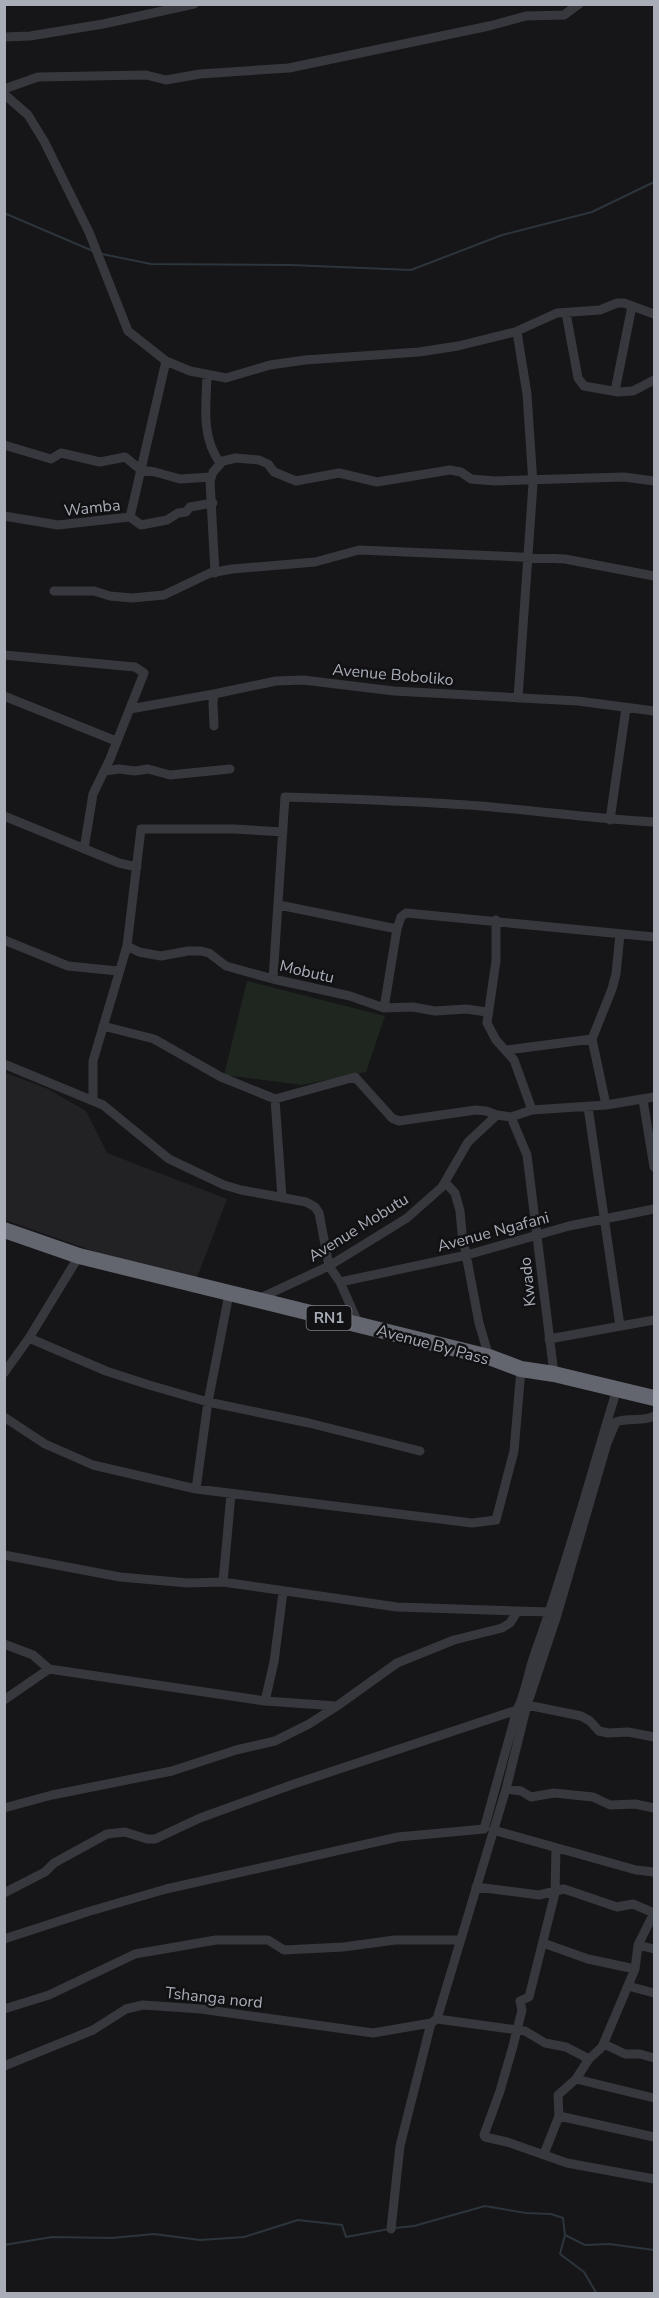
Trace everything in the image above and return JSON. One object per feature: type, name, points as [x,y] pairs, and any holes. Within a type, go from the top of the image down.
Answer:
[{"type":"highway","name":"Avenue By Pass","points":[[5,1232],[79,1256],[254,1301],[489,1358],[521,1369],[554,1374],[654,1398]]},
{"type":"street","points":[[4,37],[30,36],[103,24],[194,4]]},
{"type":"street","points":[[4,89],[38,76],[146,75],[166,80],[200,74],[289,68],[489,26],[526,16],[564,15],[579,4]]},
{"type":"street","points":[[4,94],[28,115],[44,141],[89,232],[126,328],[165,361],[207,376],[226,378],[270,366],[325,358],[418,352],[458,346],[517,332],[549,316],[600,310],[617,303],[654,314]]},
{"type":"street","points":[[615,391],[632,306]]},
{"type":"street","points":[[567,313],[578,378],[582,384],[589,388],[633,391],[654,380]]},
{"type":"street","points":[[517,332],[527,394],[532,481],[518,698]]},
{"type":"street","points":[[130,517],[165,361]]},
{"type":"street","points":[[207,376],[207,437],[220,463]]},
{"type":"street","points":[[4,445],[51,459],[61,453],[100,462],[126,458],[141,470],[180,479],[211,477]]},
{"type":"street","points":[[214,573],[211,477],[220,463],[236,458],[259,460],[268,464],[274,472],[296,481],[339,473],[377,482],[450,470],[461,472],[471,479],[532,481],[624,477],[654,481]]},
{"type":"street","name":"Wamba","points":[[4,516],[58,525],[130,517],[141,525],[166,520],[178,513],[186,512],[190,507],[213,504]]},
{"type":"street","points":[[54,591],[94,591],[110,596],[132,598],[164,595],[214,573],[315,562],[359,550],[565,559],[654,576]]},
{"type":"street","points":[[4,655],[135,667],[142,670],[143,677],[105,771],[93,794],[84,849]]},
{"type":"street","name":"Avenue Boboliko","points":[[130,709],[276,681],[303,680],[394,691],[578,701],[654,711]]},
{"type":"street","points":[[214,694],[214,726]]},
{"type":"street","points":[[4,696],[116,741]]},
{"type":"street","points":[[610,820],[626,708]]},
{"type":"street","points":[[105,771],[148,769],[170,775],[230,769]]},
{"type":"street","points":[[273,979],[285,797],[483,807],[610,820],[654,822]]},
{"type":"street","points":[[4,816],[118,863],[137,867]]},
{"type":"street","points":[[93,1100],[93,1061],[127,946],[141,829],[234,828],[284,832]]},
{"type":"street","points":[[279,905],[397,929]]},
{"type":"street","points":[[384,1008],[397,929],[401,917],[406,913],[654,937]]},
{"type":"street","points":[[496,920],[496,961],[487,1023],[490,1031],[507,1050],[519,1070],[532,1110]]},
{"type":"street","points":[[606,1105],[592,1040],[597,1033],[612,989],[620,934]]},
{"type":"street","points":[[4,940],[68,966],[118,971]]},
{"type":"street","name":"Mobutu","points":[[127,946],[139,952],[161,956],[201,951],[209,953],[226,966],[350,996],[384,1008],[413,1007],[435,1011],[488,1012]]},
{"type":"street","points":[[103,1026],[154,1039],[221,1077],[275,1099],[355,1077],[387,1113],[399,1121],[476,1110],[511,1118],[532,1110],[588,1107],[654,1097]]},
{"type":"street","points":[[507,1050],[592,1040]]},
{"type":"street","points":[[4,1064],[103,1105],[169,1159],[224,1185],[306,1202],[315,1207],[320,1219],[329,1266],[340,1282],[358,1325]]},
{"type":"street","points":[[275,1099],[282,1198]]},
{"type":"street","points":[[643,1100],[654,1167]]},
{"type":"street","points":[[588,1107],[620,1326]]},
{"type":"street","name":"Avenue Mobutu","points":[[254,1301],[329,1266],[407,1218],[442,1187],[468,1142],[497,1115]]},
{"type":"street","name":"Kwado","points":[[511,1118],[527,1155],[554,1374]]},
{"type":"street","points":[[445,1182],[455,1193],[460,1211],[479,1323],[489,1358]]},
{"type":"street","name":"Avenue Ngafani","points":[[340,1282],[467,1255],[569,1226],[654,1209]]},
{"type":"street","points":[[4,1373],[29,1338],[79,1256]]},
{"type":"street","points":[[196,1489],[208,1402],[229,1294]]},
{"type":"street","points":[[549,1340],[654,1320]]},
{"type":"street","points":[[29,1338],[106,1371],[208,1402],[309,1423],[420,1451]]},
{"type":"street","points":[[4,1416],[45,1444],[93,1465],[196,1489],[472,1523],[496,1520],[514,1451],[521,1369]]},
{"type":"street","points":[[4,1939],[87,1912],[178,1887],[398,1838],[484,1829],[518,1710],[525,1695],[526,1677],[550,1612],[617,1389]]},
{"type":"street","points":[[391,2229],[400,2146],[434,2021],[506,1789],[527,1705],[557,1615],[611,1432],[616,1422],[621,1420],[648,1419],[654,1416]]},
{"type":"street","points":[[222,1582],[231,1494]]},
{"type":"street","points":[[4,1554],[120,1577],[188,1583],[222,1582],[397,1607],[550,1612]]},
{"type":"street","points":[[265,1701],[274,1662],[283,1592]]},
{"type":"street","points":[[4,1808],[52,1795],[172,1771],[236,1750],[275,1741],[309,1724],[397,1663],[454,1640],[502,1628],[510,1623],[517,1612]]},
{"type":"street","points":[[4,1644],[33,1655],[49,1669],[265,1701],[337,1706]]},
{"type":"street","points":[[4,1700],[49,1669]]},
{"type":"street","points":[[527,1705],[581,1716],[590,1721],[599,1731],[628,1732],[654,1737]]},
{"type":"street","points":[[4,1893],[45,1872],[54,1863],[107,1834],[125,1832],[147,1839],[155,1839],[200,1818],[294,1784],[518,1710]]},
{"type":"street","points":[[506,1789],[521,1791],[531,1797],[554,1793],[593,1797],[610,1805],[636,1804],[654,1808]]},
{"type":"street","points":[[493,1830],[636,1870],[654,1872]]},
{"type":"street","points":[[556,1848],[555,1893],[543,1942],[529,1997],[520,2001],[522,2010],[517,2029],[500,2091],[484,2135],[567,2163],[654,2180]]},
{"type":"street","points":[[476,1887],[539,1895],[564,1889],[618,1907],[633,1904],[654,1913],[638,1946],[635,1969],[604,2044],[588,2059],[576,2079],[558,2096],[559,2116],[544,2154]]},
{"type":"street","points":[[4,2009],[49,1995],[135,1954],[216,1940],[268,1940],[284,1950],[343,1947],[395,1940],[460,1940]]},
{"type":"street","points":[[543,1942],[588,1959],[635,1969]]},
{"type":"street","points":[[638,1946],[654,1949]]},
{"type":"street","points":[[628,1986],[654,1993]]},
{"type":"street","name":"Tshanga nord","points":[[4,2066],[93,2030],[126,2009],[144,2005],[201,2009],[373,2033],[434,2021],[517,2029],[545,2043],[566,2048],[588,2059]]},
{"type":"street","points":[[604,2044],[626,2054],[640,2054],[654,2058]]},
{"type":"street","points":[[576,2079],[654,2098]]},
{"type":"street","points":[[559,2116],[654,2137]]},
{"type":"shaded area","points":[[247,981],[385,1016],[366,1072],[302,1085],[224,1075]]},
{"type":"shaded area","points":[[4,1072],[48,1089],[86,1111],[107,1153],[227,1199],[196,1280],[102,1254],[5,1220]]},
{"type":"waterway","points":[[102,254],[151,264],[291,265],[411,270],[502,235],[592,212],[654,182]]},
{"type":"waterway","points":[[4,213],[93,251]]},
{"type":"waterway","points":[[395,2228],[414,2226],[485,2206],[526,2213],[551,2214],[563,2218],[565,2235],[560,2254],[584,2272],[597,2294]]},
{"type":"waterway","points":[[4,2245],[52,2237],[112,2238],[154,2234],[200,2240],[244,2237],[298,2220],[342,2225],[346,2237],[389,2229]]},
{"type":"waterway","points":[[565,2235],[585,2245],[609,2244],[654,2250]]}]
